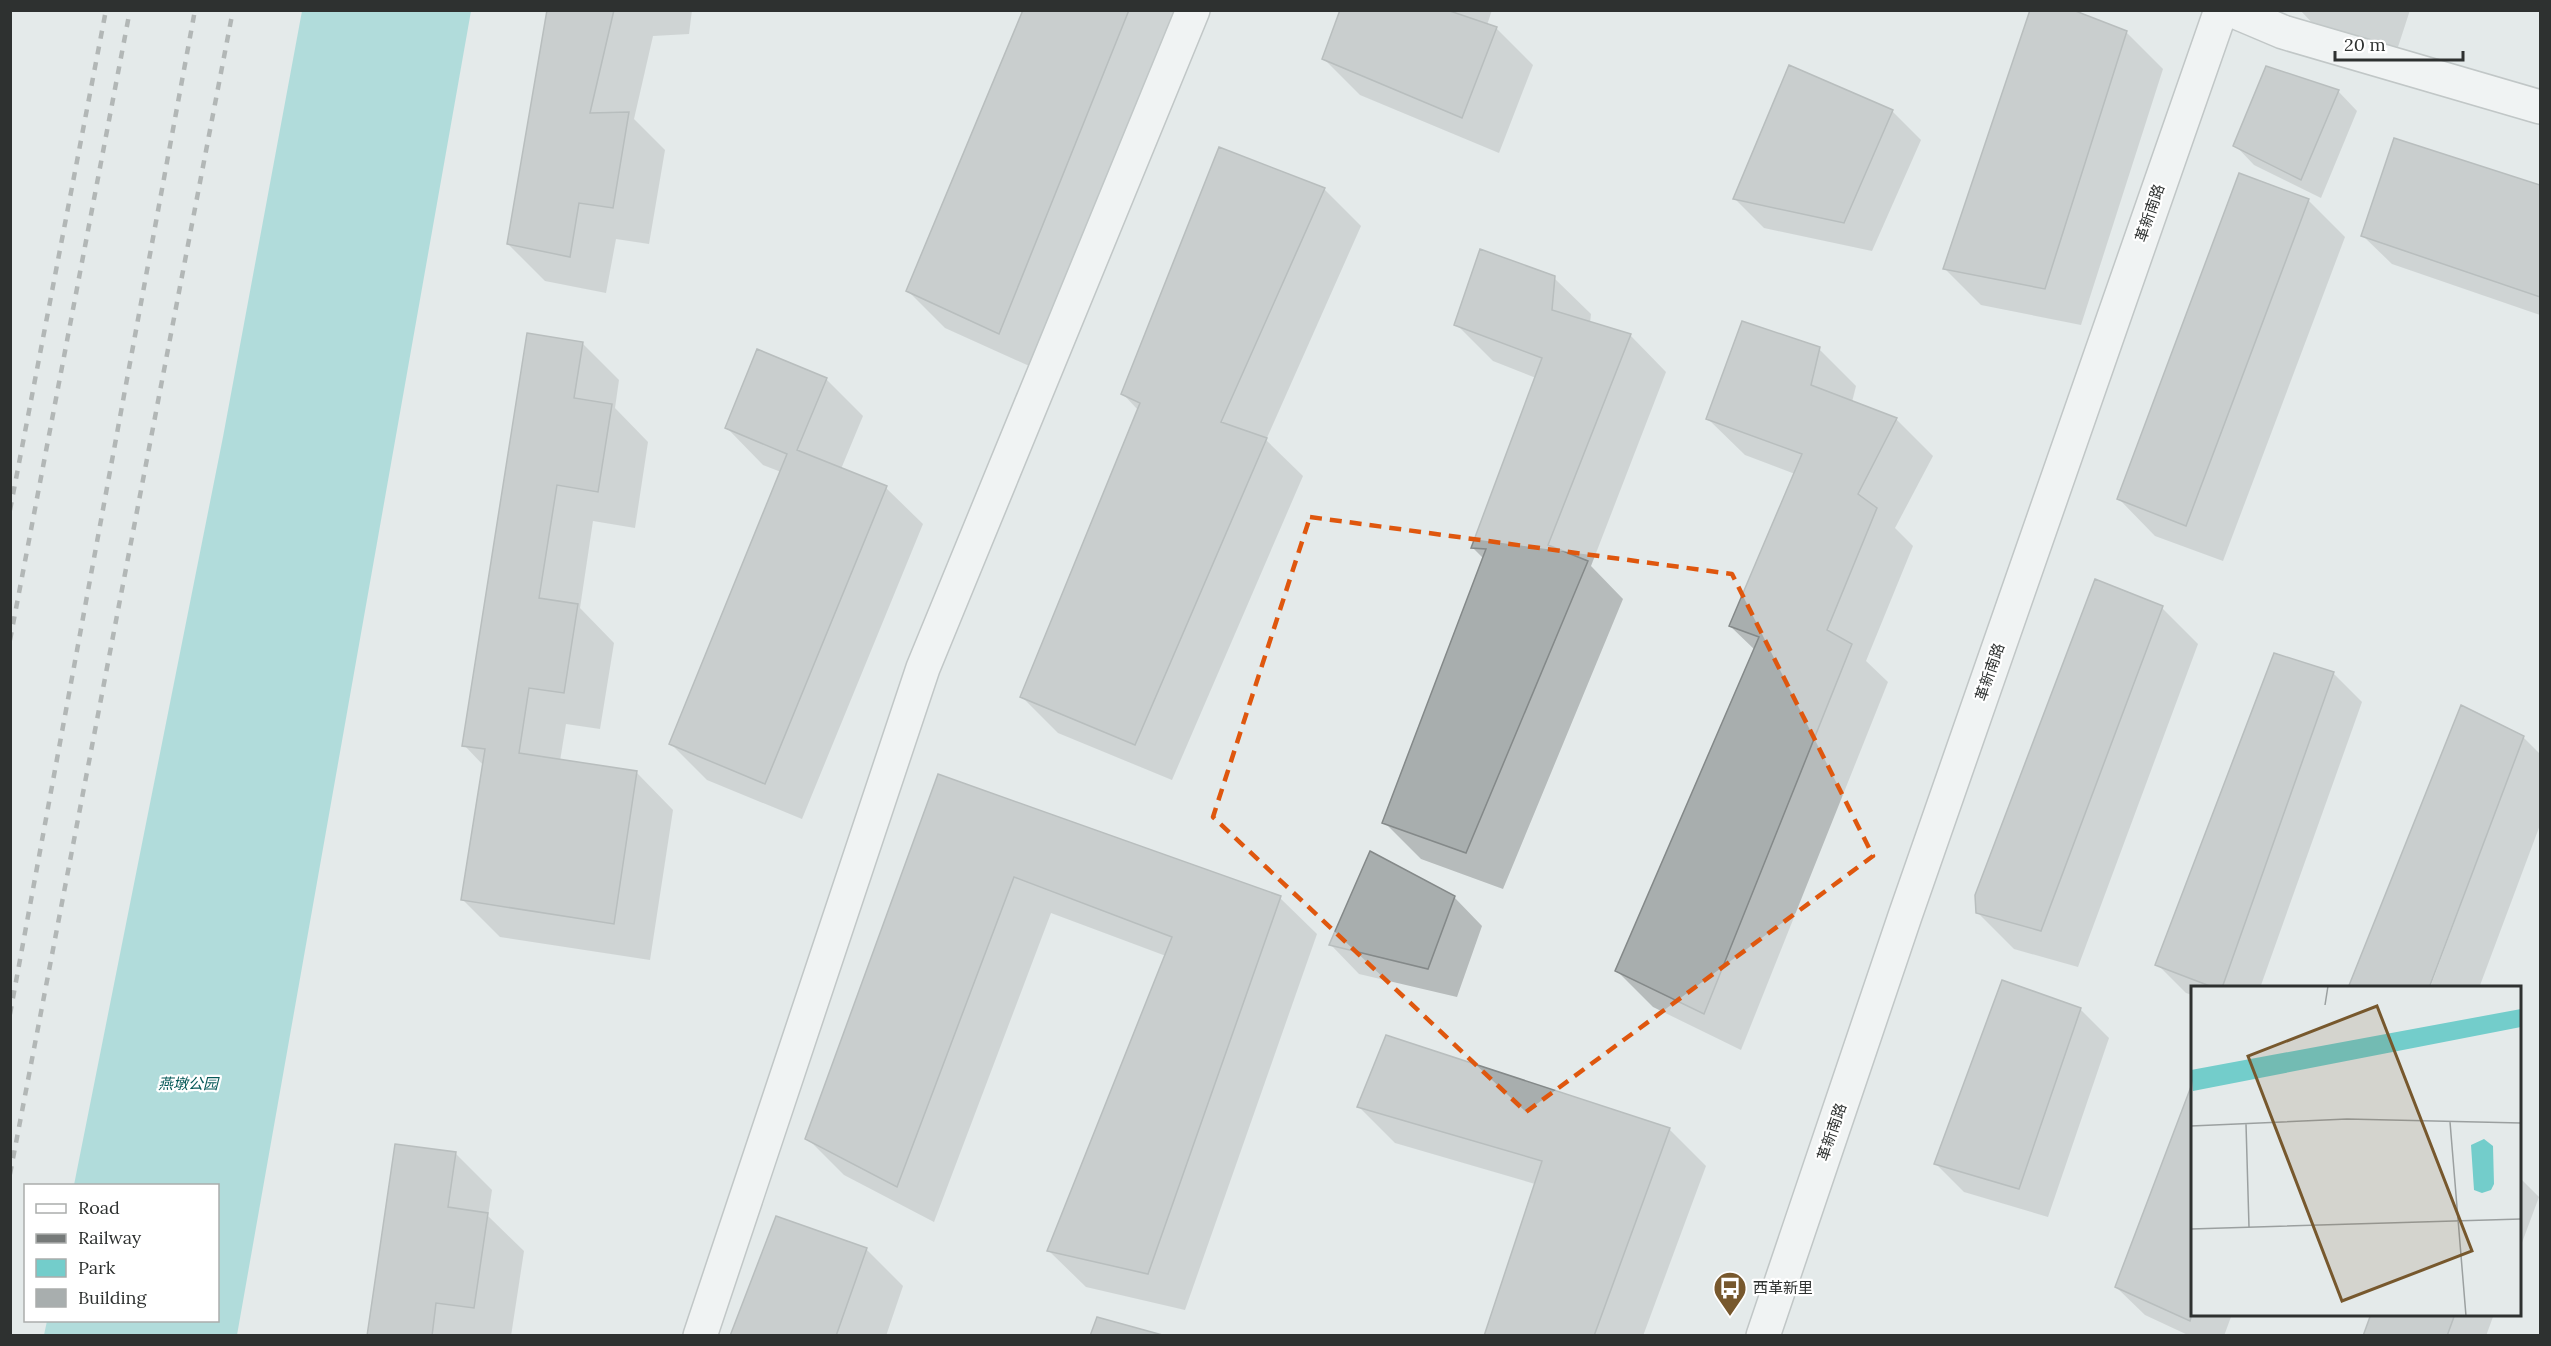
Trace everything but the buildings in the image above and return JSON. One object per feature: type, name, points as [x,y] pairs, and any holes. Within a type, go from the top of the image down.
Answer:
[{"type":"street","points":[[700,1335],[923,668],[1193,10]]},
{"type":"street","name":"革新南路","points":[[1763,1335],[1909,905],[2221,10]]},
{"type":"street","points":[[2231,10],[2283,32],[2541,107]]},
{"type":"highlighted area","points":[[1310,517],[1732,574],[1873,856],[1526,1112],[1213,817]]},
{"type":"green space","name":"燕墩公园","points":[[302,11],[471,11],[237,1335],[44,1335],[47,1322],[219,1322],[219,1184],[74,1184],[223,437]]},
{"type":"railway","points":[[10,510],[106,10]]},
{"type":"railway","points":[[10,640],[130,10]]},
{"type":"railway","points":[[10,1014],[195,10]]},
{"type":"railway","points":[[10,1174],[233,10]]},
{"type":"place","name":"西革新里","points":[[1730,1317]]}]
